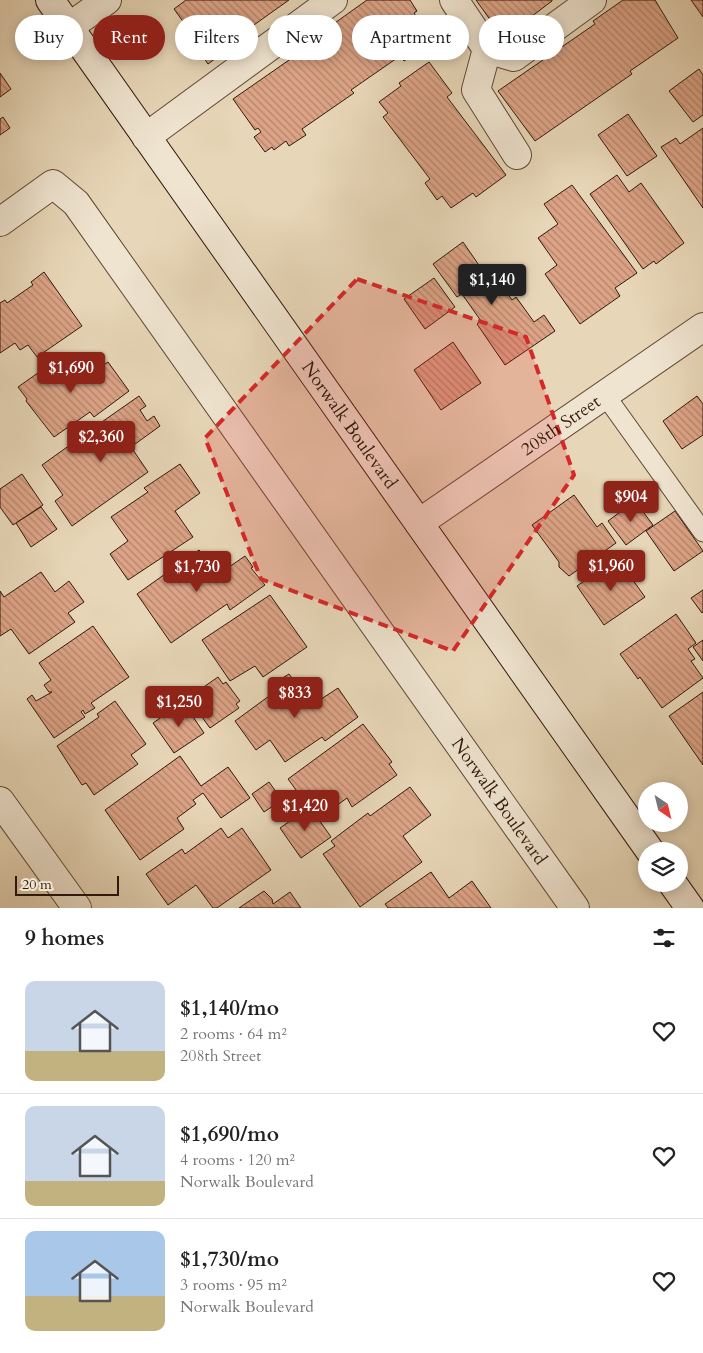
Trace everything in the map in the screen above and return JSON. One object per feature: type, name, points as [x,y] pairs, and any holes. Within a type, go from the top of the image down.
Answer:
[{"type":"street","name":"Norwalk Boulevard","points":[[50,0],[61,15]]},
{"type":"street","points":[[83,17],[107,0]]},
{"type":"street","points":[[146,136],[334,0]]},
{"type":"street","points":[[454,0],[479,37]]},
{"type":"street","points":[[564,20],[592,0]]},
{"type":"street","name":"Norwalk Boulevard","points":[[83,47],[644,842]]},
{"type":"street","points":[[484,60],[476,90],[517,155]]},
{"type":"street","name":"Norwalk Boulevard","points":[[0,222],[53,184],[76,203],[575,908]]},
{"type":"street","name":"208th Street","points":[[418,523],[703,327]]},
{"type":"street","points":[[0,802],[77,908]]},
{"type":"street","points":[[678,892],[690,908]]},
{"type":"lane","points":[[605,394],[703,532]]},
{"type":"highlighted area","points":[[357,279],[526,337],[574,475],[453,651],[261,579],[205,438]]},
{"type":"building","points":[[186,0],[289,0],[258,22],[258,15],[178,15],[174,9]]},
{"type":"building","points":[[367,0],[410,0],[417,11],[414,13],[415,15],[352,15],[352,60],[394,60],[351,90],[354,93],[302,129],[306,135],[289,146],[286,141],[274,150],[272,147],[265,152],[254,137],[261,132],[258,128],[255,130],[233,99],[289,60],[342,60],[342,18]]},
{"type":"building","points":[[476,0],[552,0],[533,15],[487,15]]},
{"type":"building","points":[[623,0],[655,0],[678,38],[630,71],[632,74],[535,141],[498,91],[543,60],[564,60],[564,45],[595,24],[593,21]]},
{"type":"building","points":[[691,0],[703,0],[703,17]]},
{"type":"building","points":[[205,60],[213,60],[208,64]]},
{"type":"building","points":[[429,62],[452,93],[447,97],[506,175],[476,197],[473,193],[451,208],[442,196],[437,200],[425,183],[430,179],[383,117],[388,113],[379,102],[401,86],[399,83]]},
{"type":"building","points":[[699,69],[703,75],[703,115],[693,122],[669,91]]},
{"type":"building","points":[[0,73],[11,89],[0,97]]},
{"type":"building","points":[[628,114],[657,156],[627,176],[598,135]]},
{"type":"building","points":[[3,117],[10,128],[0,135],[0,119]]},
{"type":"building","points":[[703,128],[703,208],[661,147],[676,138],[680,144]]},
{"type":"building","points":[[617,175],[629,192],[641,183],[684,243],[656,264],[654,261],[643,269],[590,194]]},
{"type":"building","points":[[572,185],[637,273],[615,288],[620,296],[580,324],[545,274],[557,265],[538,238],[558,224],[544,204]]},
{"type":"building","points":[[463,242],[485,274],[490,270],[512,300],[516,297],[534,322],[544,315],[555,331],[505,365],[477,324],[481,321],[462,294],[457,297],[433,264]]},
{"type":"building","points":[[44,272],[82,326],[37,357],[28,345],[20,350],[15,343],[0,353],[0,303],[5,300],[7,303],[33,285],[31,282]]},
{"type":"building","points":[[434,278],[455,307],[425,329],[404,299]]},
{"type":"building","points":[[453,342],[481,383],[441,410],[414,370]]},
{"type":"building","points":[[62,356],[80,381],[108,362],[129,391],[94,417],[90,412],[54,437],[26,401],[27,399],[18,387]]},
{"type":"building","points":[[139,396],[146,406],[140,410],[147,421],[154,416],[160,426],[131,447],[148,472],[72,526],[55,501],[63,495],[42,465],[70,445],[74,451],[103,430],[99,424]]},
{"type":"building","points":[[697,396],[703,404],[703,435],[682,449],[663,421]]},
{"type":"building","points":[[180,464],[200,493],[175,511],[193,537],[128,580],[110,554],[128,541],[111,517],[148,492],[144,488]]},
{"type":"building","points":[[22,474],[43,505],[13,525],[0,507],[0,489]]},
{"type":"building","points":[[574,495],[597,527],[602,523],[616,543],[569,576],[559,567],[559,562],[532,525]]},
{"type":"building","points":[[635,501],[653,525],[626,545],[608,521]]},
{"type":"building","points":[[41,507],[57,529],[31,547],[16,523]]},
{"type":"building","points":[[675,511],[703,551],[674,571],[646,531]]},
{"type":"building","points":[[199,550],[219,574],[245,556],[253,567],[251,568],[265,585],[230,610],[227,604],[171,643],[137,594]]},
{"type":"building","points":[[617,558],[645,597],[604,625],[577,586]]},
{"type":"building","points":[[41,572],[55,592],[69,581],[84,602],[68,613],[75,622],[29,654],[11,629],[0,636],[0,591],[4,597]]},
{"type":"building","points":[[703,590],[703,612],[702,613],[691,598]]},
{"type":"building","points":[[270,595],[307,647],[263,677],[255,666],[230,681],[202,640]]},
{"type":"building","points":[[676,614],[696,643],[688,649],[695,659],[691,661],[703,678],[662,708],[640,677],[638,679],[620,654]]},
{"type":"building","points":[[93,626],[129,677],[91,703],[95,708],[85,714],[83,710],[81,712],[85,717],[54,738],[27,699],[32,695],[36,701],[52,692],[49,692],[44,685],[51,680],[39,663]]},
{"type":"building","points":[[703,640],[703,661],[693,647]]},
{"type":"building","points":[[289,674],[312,705],[338,688],[358,717],[325,741],[322,737],[285,762],[270,740],[256,750],[235,721],[280,688],[276,682]]},
{"type":"building","points":[[218,677],[223,684],[226,682],[240,701],[236,704],[239,708],[210,728],[188,698]]},
{"type":"building","points":[[703,692],[703,765],[669,716]]},
{"type":"building","points":[[115,701],[146,744],[131,755],[138,764],[94,795],[86,783],[82,785],[57,746],[99,717],[97,714]]},
{"type":"building","points":[[183,702],[204,733],[174,753],[153,723]]},
{"type":"building","points":[[363,724],[392,762],[389,764],[397,775],[352,807],[347,798],[332,809],[321,795],[307,805],[288,779]]},
{"type":"building","points":[[180,756],[201,786],[228,767],[250,798],[221,818],[203,793],[193,800],[196,804],[177,818],[184,829],[140,860],[105,810]]},
{"type":"building","points":[[269,782],[282,800],[264,812],[252,794]]},
{"type":"building","points":[[410,787],[431,815],[403,836],[422,862],[360,907],[323,854],[335,846],[331,841],[368,813],[370,816]]},
{"type":"building","points":[[310,807],[331,837],[301,858],[280,828]]},
{"type":"building","points":[[221,828],[228,838],[242,828],[271,870],[217,908],[213,908],[196,885],[168,905],[146,874],[182,849],[185,854]]},
{"type":"building","points":[[431,872],[449,898],[472,881],[491,908],[388,908],[385,904]]},
{"type":"building","points":[[264,891],[272,899],[273,904],[290,892],[301,908],[239,908]]}]
